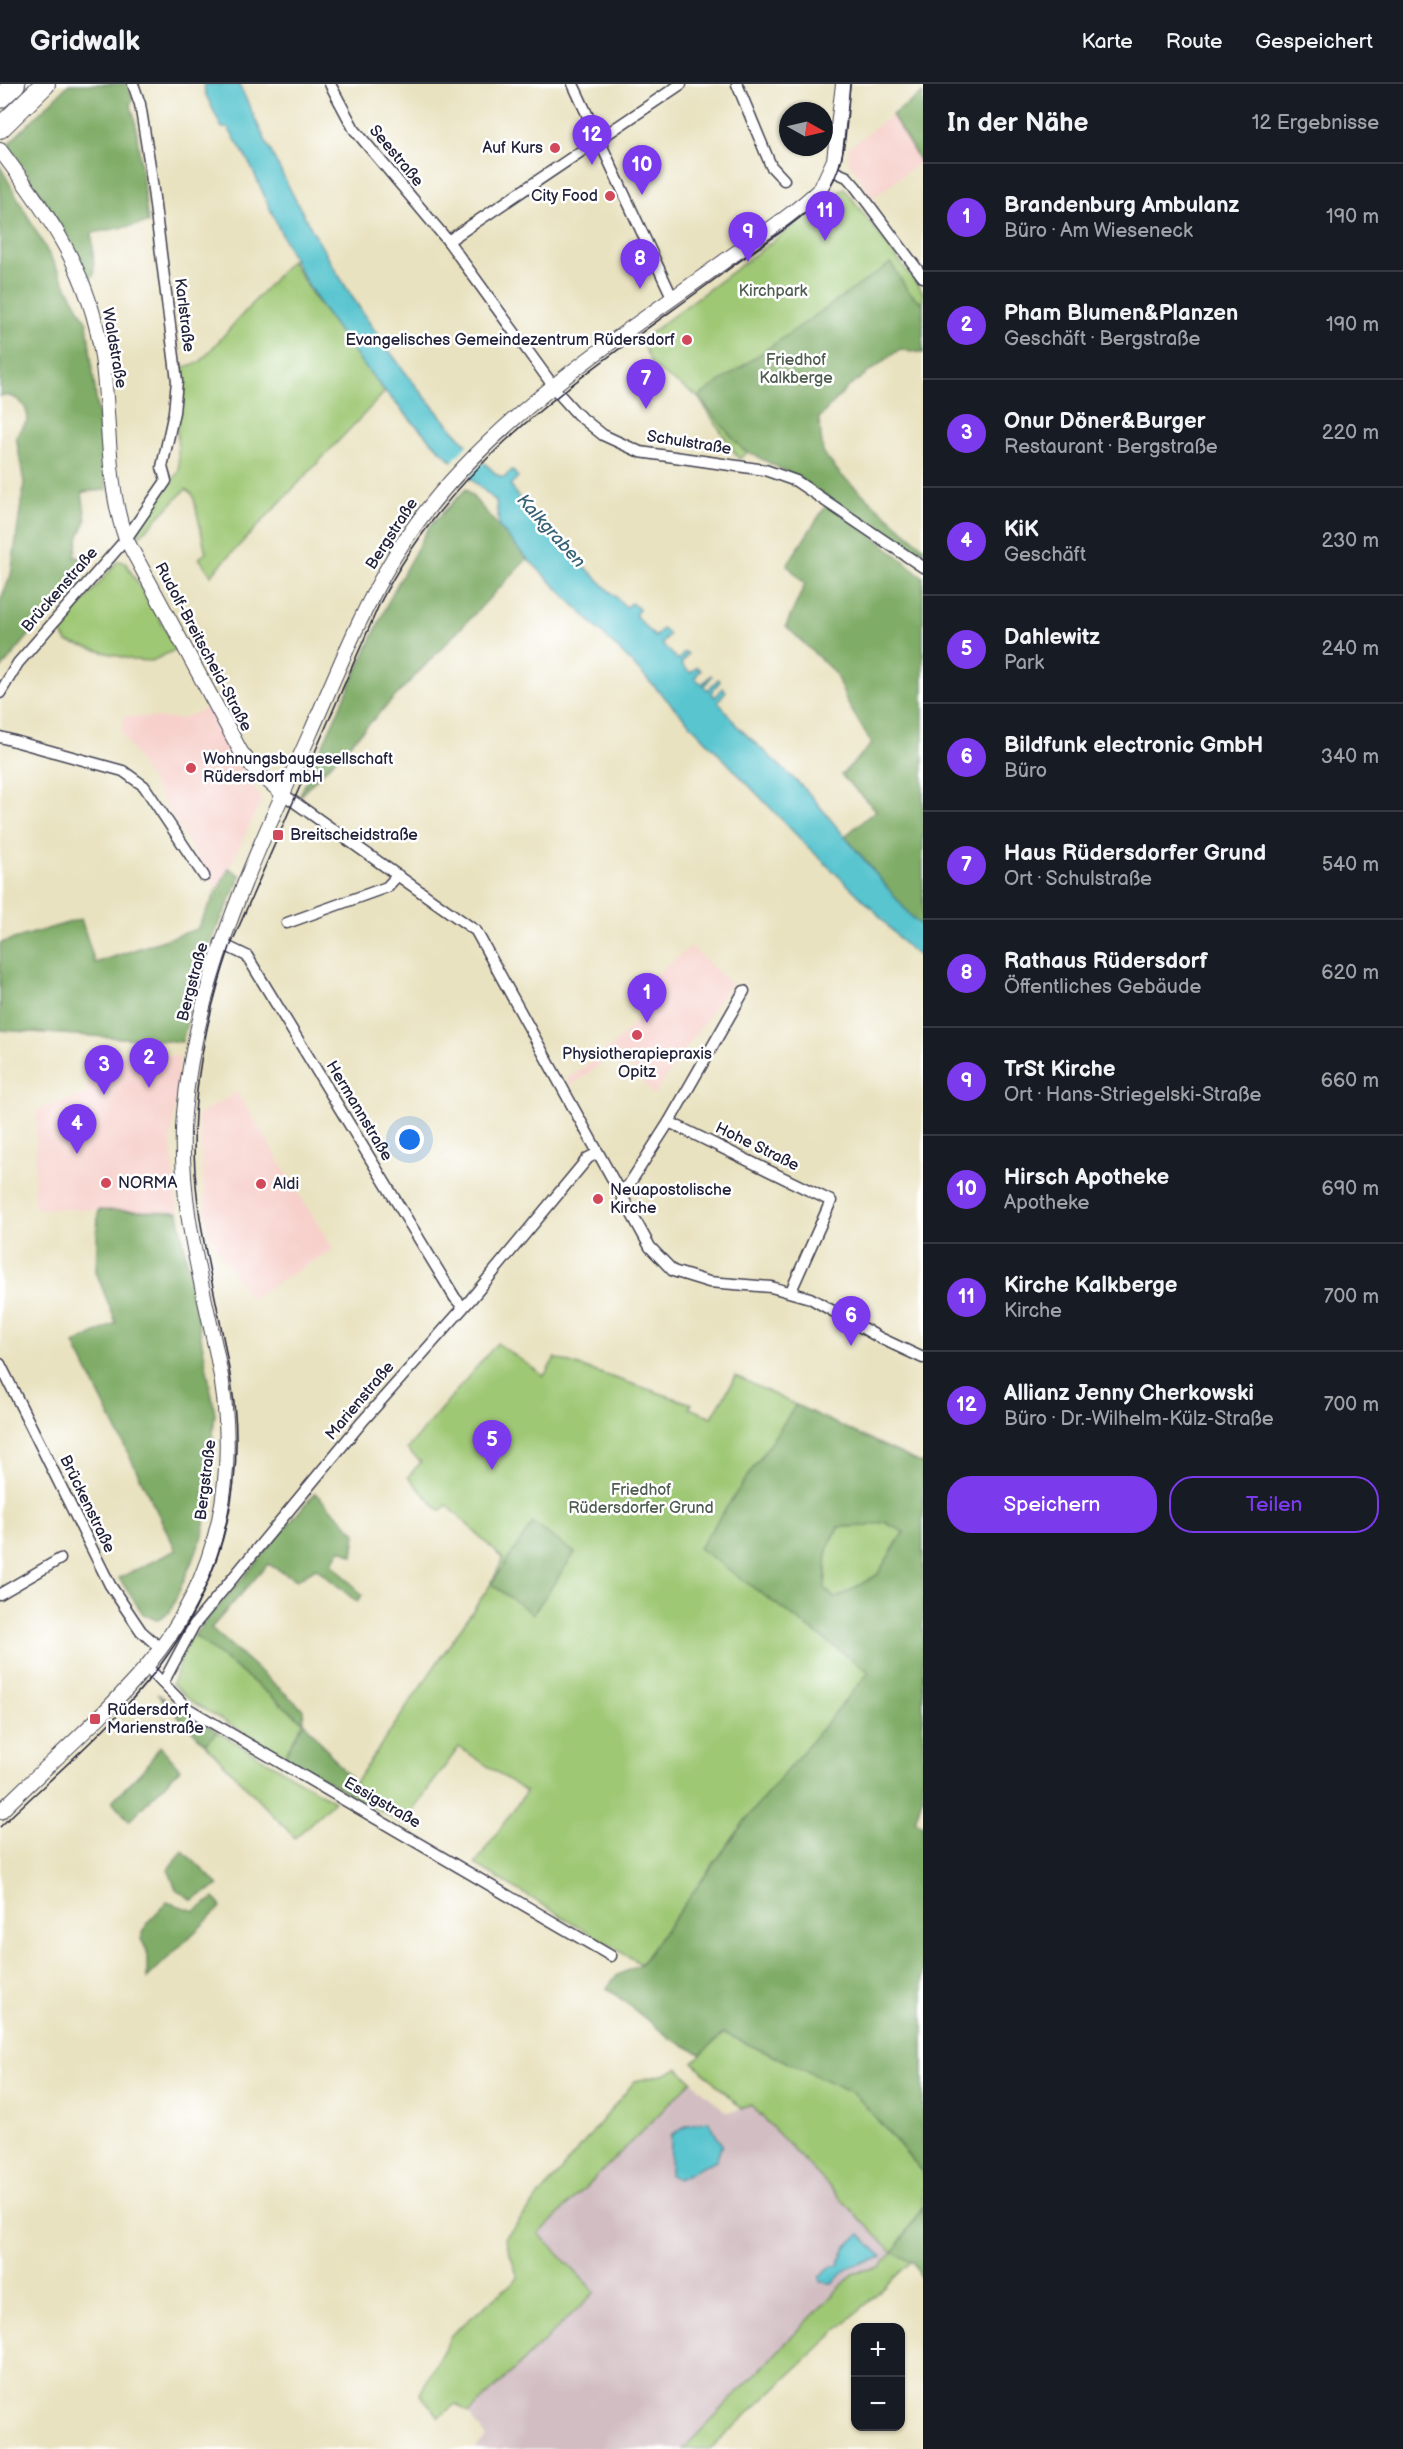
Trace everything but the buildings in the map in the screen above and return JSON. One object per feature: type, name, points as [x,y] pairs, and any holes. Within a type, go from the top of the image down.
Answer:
[{"type":"highway","points":[[0,99],[15,84]]},
{"type":"highway","points":[[0,128],[45,84]]},
{"type":"street","name":"Karlstraße","points":[[126,539],[166,481],[162,467],[177,389],[150,166],[140,104],[133,84]]},
{"type":"street","name":"Seestraße","points":[[330,84],[354,129],[448,241]]},
{"type":"street","points":[[573,84],[673,298]]},
{"type":"street","points":[[448,241],[681,84]]},
{"type":"street","points":[[737,84],[771,166],[784,180]]},
{"type":"street","points":[[843,84],[831,170],[847,177],[855,186],[923,277]]},
{"type":"street","name":"Waldstraße","points":[[0,150],[61,235],[87,292],[102,356],[117,507],[126,539]]},
{"type":"street","name":"Bergstraße","points":[[160,1648],[185,1610],[206,1566],[220,1516],[228,1469],[226,1408],[218,1356],[191,1242],[185,1191],[183,1140],[188,1075],[200,1015],[220,943],[283,794],[372,598],[395,555],[425,513],[480,451],[539,398],[816,193],[831,170]]},
{"type":"street","name":"Schulstraße","points":[[448,241],[554,387],[577,414],[603,435],[640,452],[765,470],[796,481],[923,567]]},
{"type":"street","name":"Brückenstraße","points":[[0,693],[27,651],[126,539]]},
{"type":"street","name":"Rudolf-Breitscheid-Straße","points":[[126,539],[241,752],[256,771],[283,794],[476,931],[650,1247],[673,1271],[709,1282],[791,1291],[810,1298],[880,1338],[923,1358]]},
{"type":"street","points":[[0,737],[123,771],[144,786],[204,876]]},
{"type":"street","points":[[287,923],[387,887],[398,875]]},
{"type":"street","name":"Hermannstraße","points":[[220,943],[246,956],[462,1306]]},
{"type":"street","points":[[620,1190],[628,1186],[669,1122],[744,991]]},
{"type":"street","name":"Hohe Straße","points":[[669,1122],[831,1201],[791,1291]]},
{"type":"street","name":"Marienstraße","points":[[163,1683],[194,1625],[588,1158],[598,1153]]},
{"type":"street","name":"Brückenstraße","points":[[0,1364],[110,1585],[145,1636],[160,1648]]},
{"type":"street","points":[[0,1594],[60,1559]]},
{"type":"street","points":[[0,1812],[147,1666],[160,1648]]},
{"type":"street","name":"Essigstraße","points":[[147,1666],[187,1708],[611,1956]]},
{"type":"shaded area","points":[[892,115],[920,162],[873,198],[848,160],[848,148]]},
{"type":"shaded area","points":[[207,708],[240,769],[262,799],[218,891],[121,732],[125,716],[181,719]]},
{"type":"shaded area","points":[[691,947],[731,984],[654,1095],[619,1054],[614,1054],[571,1086],[567,1079],[614,1045],[641,1016],[626,998]]},
{"type":"shaded area","points":[[87,1052],[180,1056],[171,1141],[178,1212],[34,1208],[37,1110],[88,1093]]},
{"type":"shaded area","points":[[237,1092],[333,1249],[250,1299],[208,1234],[198,1115]]},
{"type":"shaded area","points":[[692,2081],[726,2112],[742,2109],[750,2104],[893,2253],[880,2267],[855,2272],[683,2449],[475,2449],[486,2438],[469,2413],[595,2292],[539,2234]]},
{"type":"green space","points":[[69,84],[127,84],[133,101],[130,103],[135,119],[148,223],[92,233],[94,273],[88,284],[69,239],[8,144]]},
{"type":"green space","points":[[923,93],[923,167],[892,115]]},
{"type":"green space","points":[[0,166],[87,323],[107,490],[82,492],[86,521],[79,536],[75,557],[94,558],[0,670],[0,601],[11,575],[24,483],[16,436],[28,420],[20,401],[16,398],[0,396]]},
{"type":"green space","name":"Kirchpark","points":[[844,188],[923,292],[923,320],[739,459],[698,397],[653,367],[641,340]]},
{"type":"green space","points":[[291,260],[317,302],[385,392],[211,575],[199,558],[206,553],[193,495],[186,489],[140,536],[137,531],[179,471],[177,432],[181,368],[200,362]]},
{"type":"green space","name":"Friedhof Kalkberge","points":[[891,263],[907,290],[923,304],[923,353],[900,349],[846,389],[819,418],[823,453],[841,475],[923,547],[923,560],[797,477],[742,449],[698,397]]},
{"type":"green space","points":[[466,489],[527,559],[299,797],[393,592],[429,527]]},
{"type":"green space","points":[[827,504],[882,543],[923,577],[923,926],[914,920],[845,836],[876,810],[841,775],[872,744],[848,704],[835,673],[786,626],[805,584],[787,565]]},
{"type":"green space","points":[[118,561],[125,562],[177,649],[152,661],[133,660],[67,642],[60,630]]},
{"type":"green space","points":[[229,868],[241,876],[205,955],[182,1042],[0,1030],[0,943],[81,919],[95,963],[197,929]]},
{"type":"green space","points":[[98,1210],[178,1212],[215,1413],[203,1536],[170,1612],[156,1620],[143,1614],[119,1578],[176,1550],[74,1344],[116,1323],[96,1272]]},
{"type":"green space","name":"Friedhof Rüdersdorfer Grund","points":[[497,1343],[544,1376],[555,1358],[692,1404],[689,1408],[712,1417],[736,1376],[796,1405],[700,1548],[870,1672],[747,1818],[641,1964],[475,1864],[526,1792],[459,1747],[403,1824],[348,1793],[491,1584],[503,1559],[447,1505],[440,1511],[408,1477],[421,1462],[407,1449]]},
{"type":"green space","points":[[796,1405],[923,1464],[923,1796],[915,1821],[923,1826],[923,2172],[854,2093],[724,2033],[701,2054],[670,2038],[607,1988],[616,1976],[641,1964],[747,1818],[869,1672],[699,1548]],"holes":[[[884,1522],[904,1532],[877,1575],[835,1599],[825,1589],[827,1550],[838,1527],[867,1526]]]},
{"type":"green space","points":[[315,1493],[356,1533],[353,1556],[341,1549],[332,1563],[362,1595],[357,1602],[316,1568],[297,1580],[268,1564],[211,1628],[303,1709],[304,1722],[194,1635]]},
{"type":"green space","points":[[884,1522],[904,1531],[877,1575],[836,1599],[825,1589],[827,1550],[839,1527],[867,1526]]},
{"type":"green space","points":[[533,1523],[575,1553],[533,1614],[491,1584]]},
{"type":"green space","points":[[194,1635],[304,1722],[284,1756],[192,1702],[172,1684],[189,1639]]},
{"type":"green space","points":[[157,1694],[218,1732],[205,1744]]},
{"type":"green space","points":[[304,1722],[355,1784],[348,1793],[284,1756]]},
{"type":"green space","points":[[218,1732],[334,1801],[295,1838],[205,1744]]},
{"type":"green space","points":[[160,1746],[180,1769],[129,1821],[112,1801],[146,1767]]},
{"type":"green space","points":[[183,1851],[219,1885],[192,1900],[176,1889],[168,1869]]},
{"type":"green space","points":[[214,1898],[221,1907],[147,1978],[147,1951],[141,1939],[147,1923],[167,1902],[195,1911]]},
{"type":"green space","points":[[724,2033],[854,2093],[923,2172],[923,2206],[893,2252],[912,2261],[710,2449],[683,2449],[855,2272],[880,2267],[893,2253],[750,2104],[742,2109],[693,2062]]},
{"type":"green space","points":[[678,2068],[692,2081],[539,2234],[595,2292],[469,2413],[456,2404],[439,2417],[420,2394],[452,2334],[518,2278],[505,2238],[635,2081],[666,2074]]},
{"type":"green space","points":[[923,2206],[923,2281],[912,2261],[893,2253]]},
{"type":"water","points":[[204,84],[239,84],[264,138],[319,242],[349,292],[417,388],[497,475],[504,478],[512,470],[518,477],[510,485],[529,512],[626,607],[631,603],[639,609],[635,615],[655,637],[662,629],[669,634],[662,644],[678,660],[685,652],[688,654],[681,664],[690,673],[697,667],[700,670],[695,678],[702,684],[711,675],[704,686],[708,690],[718,679],[720,681],[711,693],[715,697],[723,688],[726,691],[718,701],[737,726],[807,791],[914,920],[923,926],[923,959],[904,944],[874,910],[808,847],[625,656],[523,554],[499,527],[496,501],[415,425],[367,369],[304,278],[248,160],[228,128],[222,128],[205,93]]},
{"type":"water","points":[[709,2121],[722,2145],[716,2160],[678,2179],[670,2175],[671,2136],[688,2125]]},
{"type":"water","points":[[860,2234],[882,2257],[851,2267],[833,2283],[820,2282],[820,2276],[829,2268],[838,2265],[846,2247]]},
{"type":"pier","points":[[470,442],[486,460],[467,480],[449,465]]},
{"type":"tram line","points":[[0,1827],[96,1736],[142,1688],[180,1636],[208,1582],[218,1553],[232,1494],[236,1434],[230,1374],[207,1259],[195,1172],[195,1114],[201,1058],[213,1002],[230,947],[379,605],[410,552],[446,504],[486,460],[576,382],[787,228],[823,197],[831,185],[841,158],[850,84]]},
{"type":"place","name":"Auf Kurs","points":[[555,148]]},
{"type":"place","name":"Allianz Jenny Cherkowski","points":[[592,165]]},
{"type":"place","name":"Hirsch Apotheke","points":[[642,195]]},
{"type":"place","name":"City Food","points":[[610,196]]},
{"type":"place","name":"Kirche Kalkberge","points":[[825,241]]},
{"type":"place","name":"TrSt Kirche","points":[[748,262]]},
{"type":"place","name":"Rathaus Rüdersdorf","points":[[640,289]]},
{"type":"place","name":"Evangelisches Gemeindezentrum Rüdersdorf","points":[[687,340]]},
{"type":"place","name":"Haus Rüdersdorfer Grund","points":[[646,409]]},
{"type":"place","name":"Wohnungsbaugesellschaft Rüdersdorf mbH","points":[[191,768]]},
{"type":"place","name":"Breitscheidstraße","points":[[278,835]]},
{"type":"place","name":"Brandenburg Ambulanz","points":[[647,1023]]},
{"type":"place","name":"Physiotherapiepraxis Opitz","points":[[637,1035]]},
{"type":"place","name":"Pham Blumen&Planzen","points":[[149,1088]]},
{"type":"place","name":"Onur Döner&Burger","points":[[104,1095]]},
{"type":"place","name":"KiK","points":[[77,1154]]},
{"type":"place","name":"NORMA","points":[[106,1183]]},
{"type":"place","name":"Aldi","points":[[261,1184]]},
{"type":"place","name":"Neuapostolische Kirche","points":[[598,1199]]},
{"type":"place","name":"Bildfunk electronic GmbH","points":[[851,1346]]},
{"type":"place","name":"Dahlewitz","points":[[492,1470]]},
{"type":"place","name":"Rüdersdorf, Marienstraße","points":[[95,1719]]},
{"type":"water label","name":"Kalkgraben","points":[[551,531]]}]
